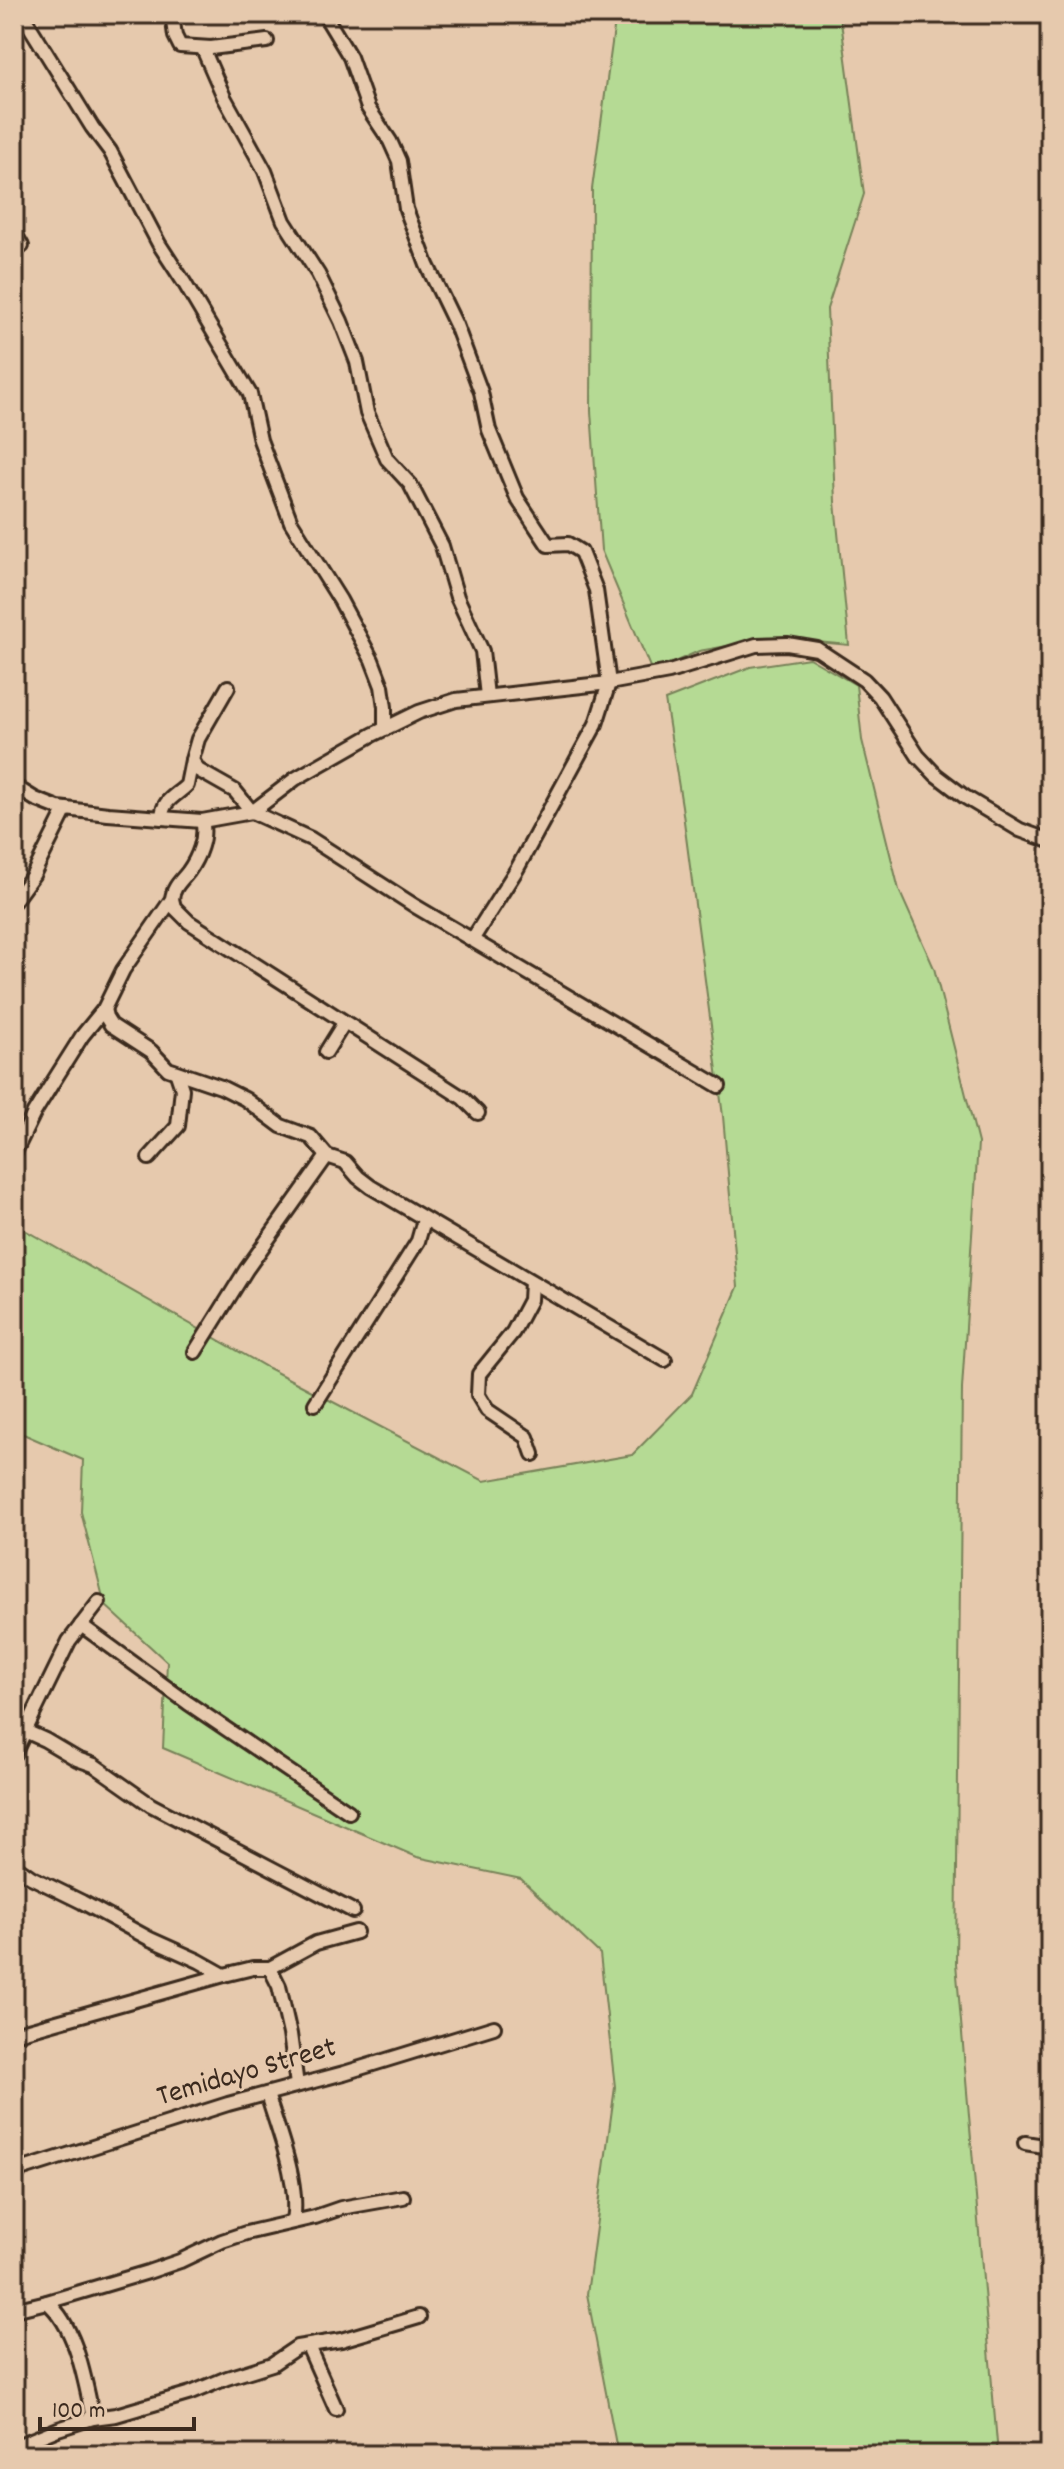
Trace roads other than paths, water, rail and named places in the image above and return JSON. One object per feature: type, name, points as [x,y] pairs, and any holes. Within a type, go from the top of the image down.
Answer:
[{"type":"street","points":[[22,14],[110,151],[159,244],[250,394],[260,440],[291,522],[340,600],[372,660],[382,686],[385,729]]},
{"type":"street","points":[[172,14],[176,42],[180,46],[203,49],[267,41]]},
{"type":"street","points":[[324,14],[350,57],[368,108],[399,161],[406,209],[427,265],[456,325],[481,392],[489,430],[517,498],[548,545],[568,544],[581,552],[596,590],[609,683],[596,724],[517,869],[472,940]]},
{"type":"street","points":[[203,49],[224,97],[265,171],[284,221],[318,274],[341,321],[357,362],[367,413],[387,459],[410,484],[442,546],[457,597],[482,651],[487,696]]},
{"type":"street","points":[[14,232],[22,246]]},
{"type":"street","points":[[14,786],[35,799],[66,809],[202,821],[252,812],[295,779],[385,729],[444,704],[487,696],[609,683],[669,672],[756,645],[787,644],[817,649],[864,680],[880,697],[918,756],[936,775],[1010,825],[1050,841]]},
{"type":"street","points":[[162,818],[172,795],[187,785],[198,739],[228,687]]},
{"type":"street","points":[[192,760],[198,770],[235,791],[252,812],[311,839],[472,940],[719,1086]]},
{"type":"street","points":[[14,901],[33,875],[66,809]]},
{"type":"street","points":[[14,1154],[34,1113],[67,1059],[104,1009],[123,970],[172,899],[176,886],[197,856],[204,837],[202,821]]},
{"type":"street","points":[[172,899],[182,917],[463,1098],[478,1113]]},
{"type":"street","points":[[104,1009],[111,1025],[151,1051],[168,1069],[205,1080],[245,1099],[288,1130],[311,1137],[327,1156],[340,1159],[364,1182],[424,1220],[665,1360]]},
{"type":"street","points":[[326,1052],[344,1023]]},
{"type":"street","points":[[149,1158],[178,1126],[182,1089],[177,1074]]},
{"type":"street","points":[[195,1352],[246,1270],[327,1156]]},
{"type":"street","points":[[315,1404],[418,1241],[424,1220]]},
{"type":"street","points":[[531,1282],[530,1300],[513,1332],[479,1374],[478,1395],[487,1410],[527,1437],[533,1454]]},
{"type":"street","points":[[14,1754],[69,1641],[99,1602]]},
{"type":"street","points":[[81,1625],[188,1703],[349,1812]]},
{"type":"street","points":[[25,1731],[94,1765],[151,1805],[353,1911]]},
{"type":"street","points":[[14,1865],[31,1877],[224,1975]]},
{"type":"street","points":[[14,2034],[224,1975],[253,1968],[270,1968],[316,1943],[356,1932]]},
{"type":"street","points":[[270,1968],[279,1986],[297,2085]]},
{"type":"street","name":"Temidayo Street","points":[[14,2172],[123,2136],[494,2027]]},
{"type":"street","points":[[267,2094],[293,2188],[293,2221]]},
{"type":"street","points":[[1025,2143],[1050,2147]]},
{"type":"street","points":[[15,2305],[47,2302],[180,2261],[234,2237],[341,2208],[403,2197]]},
{"type":"street","points":[[47,2302],[63,2319],[67,2329],[83,2374],[93,2418]]},
{"type":"street","points":[[14,2447],[93,2418],[116,2415],[191,2393],[272,2364],[297,2347],[341,2340],[419,2317]]},
{"type":"street","points":[[308,2346],[336,2409]]}]
